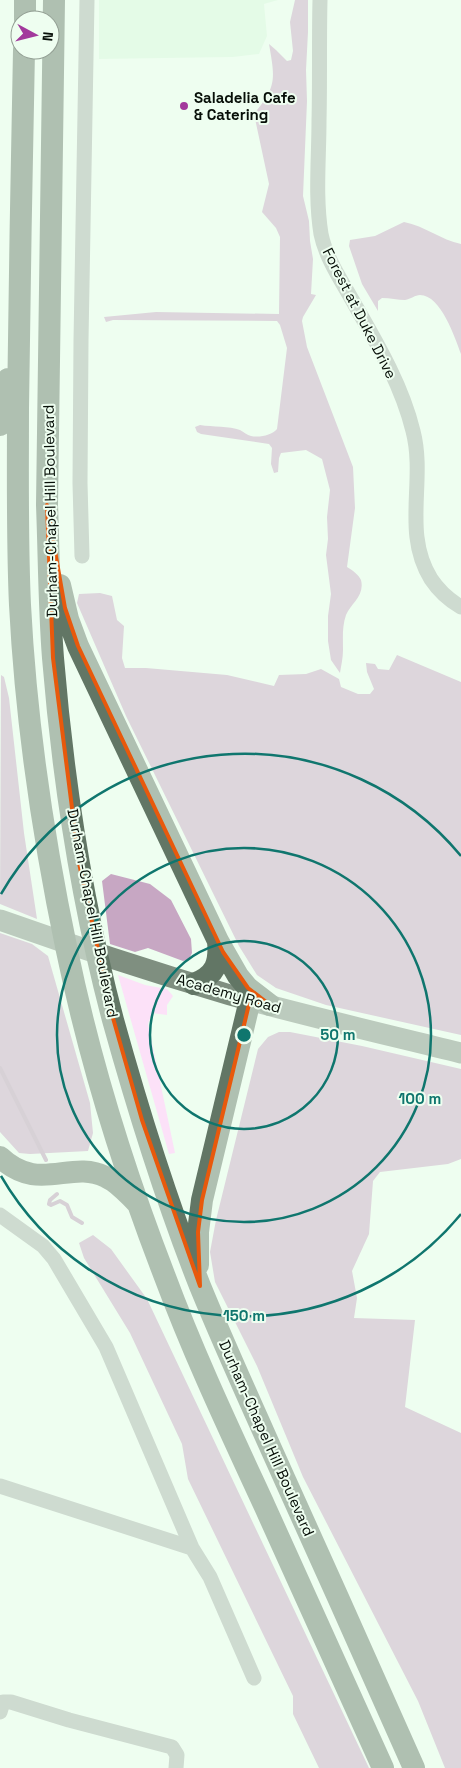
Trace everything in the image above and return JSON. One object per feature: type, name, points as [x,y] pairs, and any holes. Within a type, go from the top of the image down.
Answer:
[{"type":"main road","name":"Durham-Chapel Hill Boulevard","points":[[54,0],[47,505],[53,658],[62,750],[80,863],[95,941],[116,1027],[142,1120],[200,1286],[414,1768]]},
{"type":"main road","name":"Durham-Chapel Hill Boulevard","points":[[24,60],[19,322],[18,540],[20,607],[25,674],[40,802],[68,955],[87,1036],[109,1115],[138,1204],[166,1280],[198,1358],[383,1768]]},
{"type":"main road","points":[[0,425],[19,322]]},
{"type":"main road","points":[[47,505],[62,592],[68,619],[78,646],[218,941],[238,976],[260,1003],[202,1200],[198,1232],[200,1286]]},
{"type":"main road","name":"Academy Road","points":[[0,920],[194,984],[337,1023],[461,1053]]},
{"type":"main road","points":[[194,984],[205,979],[214,969],[218,960],[218,941]]},
{"type":"main road","points":[[0,1157],[15,1170],[26,1173],[45,1176],[85,1172],[98,1174],[113,1181],[138,1204]]},
{"type":"street","points":[[82,556],[80,483],[81,342],[87,0]]},
{"type":"street","name":"Forest at Duke Drive","points":[[320,0],[318,180],[322,235],[334,268],[384,356],[402,397],[413,431],[417,471],[415,527],[420,558],[436,585],[452,602],[461,607]]},
{"type":"street","points":[[0,1215],[30,1235],[54,1259],[106,1347],[192,1548],[210,1577],[254,1678]]},
{"type":"street","points":[[0,1486],[192,1548]]},
{"type":"street","points":[[0,1712],[3,1702],[11,1702],[69,1720],[172,1747],[177,1755],[176,1768]]},
{"type":"highlighted area","points":[[47,505],[65,608],[78,646],[223,952],[248,988],[270,1005],[250,1000],[202,1200],[198,1232],[200,1286],[142,1120],[113,1018],[79,863],[53,658]]},
{"type":"shaded area","points":[[99,0],[278,0],[264,4],[267,36],[259,54],[233,57],[99,59]]},
{"type":"shaded area","points":[[295,0],[308,0],[307,101],[303,196],[309,221],[313,259],[311,294],[316,295],[302,321],[307,347],[353,467],[355,508],[347,567],[359,576],[362,586],[359,595],[346,615],[340,673],[331,660],[328,641],[328,616],[331,594],[326,555],[330,490],[322,459],[306,450],[281,453],[278,472],[274,473],[271,464],[272,448],[269,444],[201,434],[197,432],[195,427],[200,425],[231,428],[254,437],[269,434],[277,429],[287,348],[280,325],[277,321],[113,320],[106,322],[104,317],[156,312],[279,314],[280,237],[276,228],[262,212],[269,184],[254,114],[267,96],[272,82],[273,74],[269,44],[287,61],[291,60],[293,51],[290,22]]},
{"type":"shaded area","points":[[404,222],[461,244],[461,354],[441,309],[428,297],[418,295],[405,300],[382,298],[378,301],[378,311],[362,284],[349,246],[350,240],[375,236]]},
{"type":"shaded area","points":[[100,593],[112,596],[117,620],[124,626],[122,658],[125,668],[227,675],[274,686],[279,675],[306,674],[321,669],[339,679],[341,687],[358,694],[370,694],[374,689],[367,672],[366,663],[375,664],[378,669],[389,670],[397,655],[461,682],[461,1035],[326,1005],[276,988],[257,975],[239,946],[126,716],[77,603],[79,594]]},
{"type":"shaded area","points":[[1,675],[4,677],[9,698],[24,833],[37,919],[0,904]]},
{"type":"shaded area","points":[[111,874],[150,884],[171,900],[191,939],[192,953],[189,959],[183,961],[148,948],[135,952],[110,944],[102,881]]},
{"type":"shaded area","points":[[0,933],[32,944],[48,956],[90,1103],[93,1133],[88,1151],[19,1153],[0,1132]]},
{"type":"shaded area","points":[[118,975],[145,985],[167,989],[173,996],[167,1005],[167,1015],[152,1013],[148,1024],[175,1153],[169,1154]]},
{"type":"shaded area","points":[[279,1032],[290,1032],[362,1046],[461,1069],[461,1159],[448,1164],[380,1172],[373,1181],[369,1234],[352,1271],[357,1298],[354,1318],[415,1320],[405,1407],[461,1433],[461,1768],[445,1768],[418,1701],[303,1477],[257,1366],[215,1282],[210,1252],[216,1220],[258,1049],[268,1037]]},
{"type":"shaded area","points":[[93,1235],[111,1249],[147,1299],[369,1768],[319,1768],[293,1714],[293,1696],[188,1479],[182,1444],[130,1333],[84,1258],[79,1243]]},
{"type":"waterway","points":[[0,1068],[46,1160]]},
{"type":"waterway","points":[[57,1194],[50,1200],[49,1204],[60,1201],[67,1205],[72,1217],[82,1223]]},
{"type":"place","name":"Saladelia Cafe & Catering","points":[[184,106]]}]
